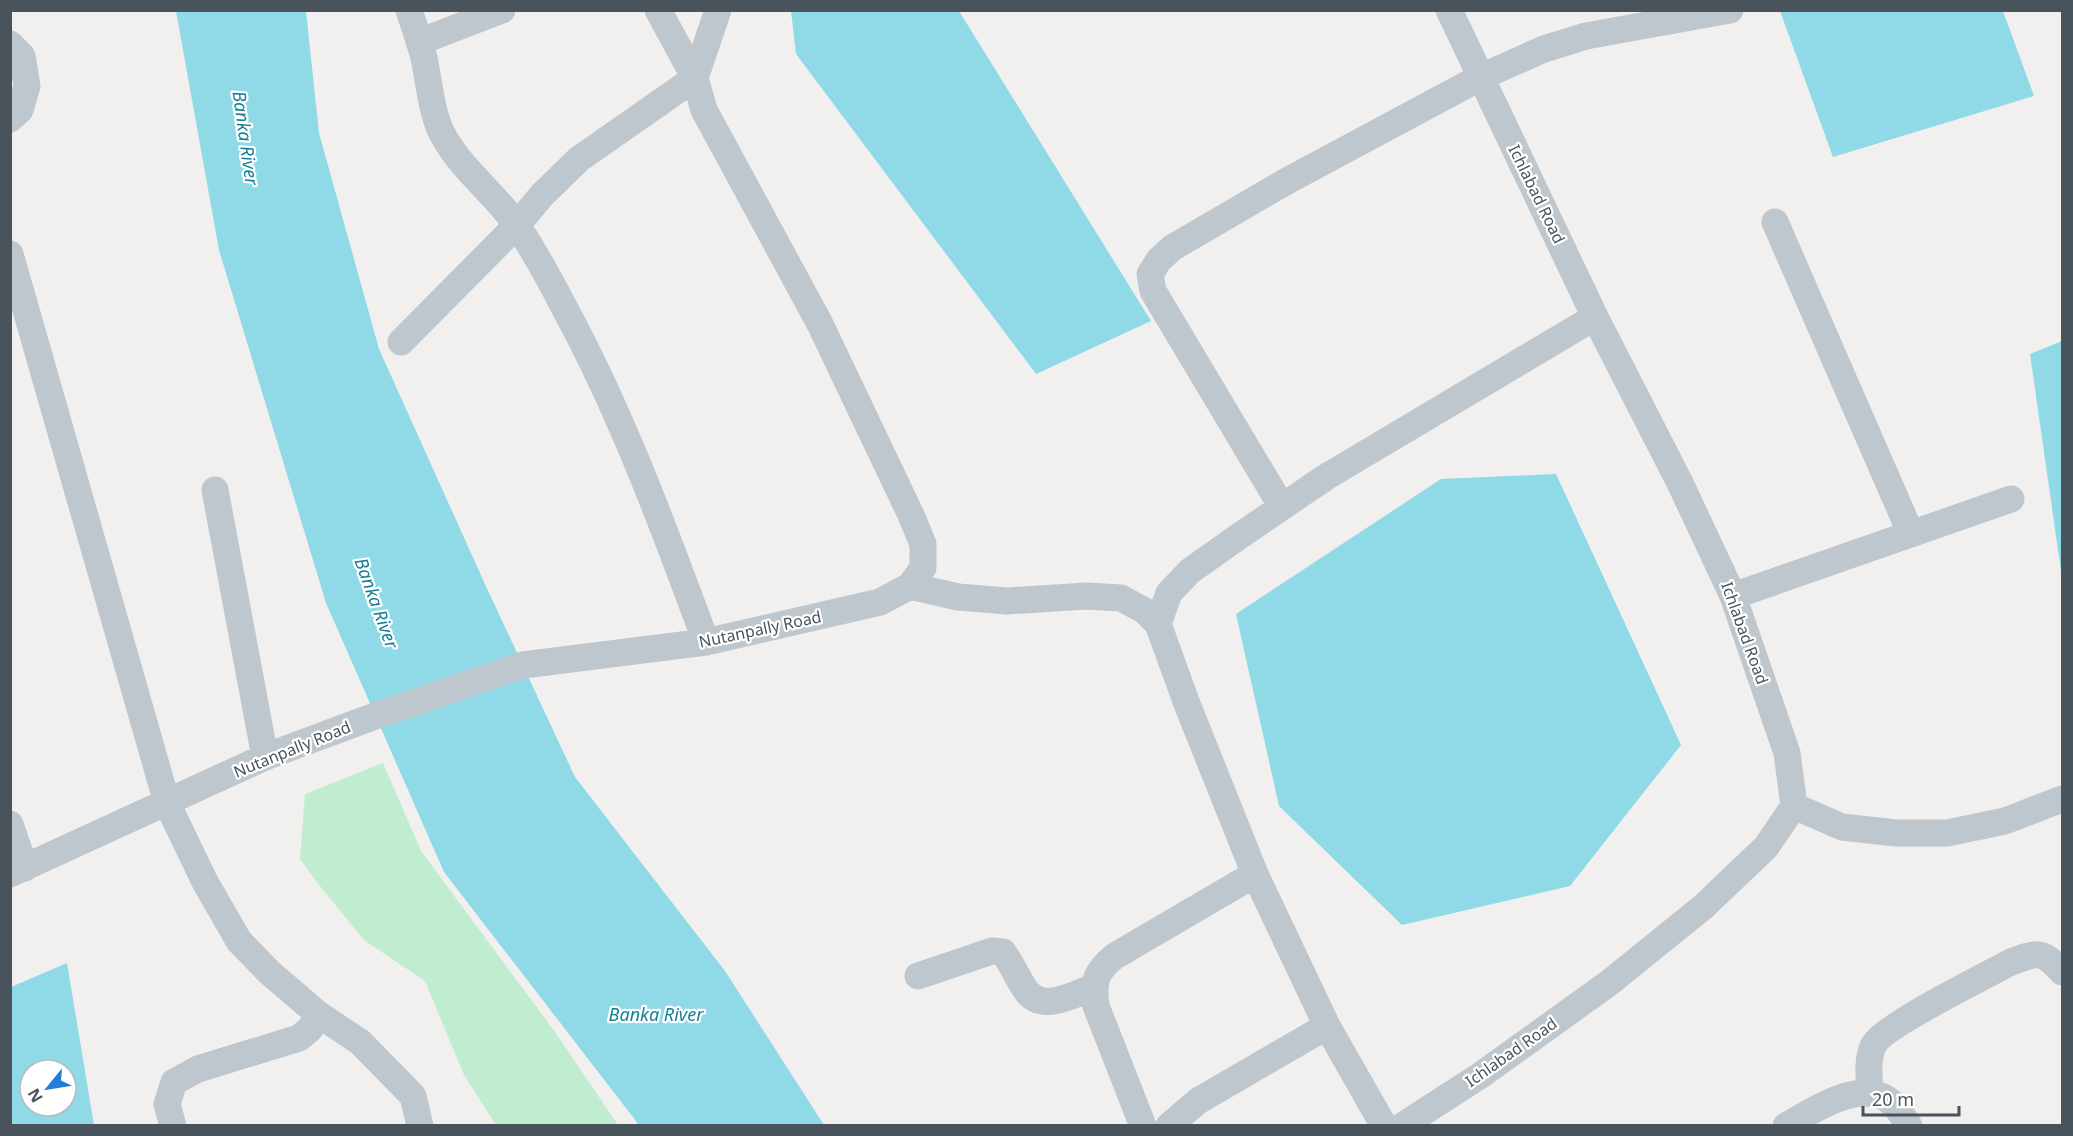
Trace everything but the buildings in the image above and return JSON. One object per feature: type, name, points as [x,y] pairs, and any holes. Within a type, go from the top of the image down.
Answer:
[{"type":"street","points":[[409,10],[442,135],[462,165],[490,192],[517,225],[565,308],[619,419],[662,522],[706,642]]},
{"type":"street","points":[[419,42],[501,10]]},
{"type":"street","points":[[658,10],[695,78],[704,110],[820,324],[911,515],[923,544],[923,568],[910,586],[958,597],[1007,601],[1087,596],[1120,598],[1145,611],[1158,624],[1187,704],[1255,874],[1328,1026],[1384,1125]]},
{"type":"street","points":[[401,342],[579,159],[695,78],[718,10]]},
{"type":"street","name":"Ichlabad Road","points":[[1402,1125],[1481,1075],[1610,983],[1703,908],[1767,848],[1794,806],[1787,753],[1733,596],[1680,483],[1595,317],[1449,10]]},
{"type":"street","points":[[1282,507],[1153,291],[1150,274],[1159,260],[1172,248],[1287,181],[1481,77],[1544,49],[1586,36],[1730,10]]},
{"type":"street","points":[[10,44],[22,56],[27,87],[20,110],[10,119]]},
{"type":"street","points":[[1775,222],[1911,534]]},
{"type":"street","points":[[10,254],[167,803],[205,882],[239,941],[269,972],[318,1014],[360,1042],[413,1096],[420,1125]]},
{"type":"street","points":[[1158,624],[1168,593],[1190,571],[1326,477],[1595,317]]},
{"type":"street","points":[[214,490],[265,758]]},
{"type":"street","points":[[1733,596],[2011,499]]},
{"type":"street","name":"Nutanpally Road","points":[[18,871],[265,758],[375,716],[523,665],[706,642],[880,602],[910,586]]},
{"type":"street","points":[[1794,806],[1842,827],[1896,833],[1947,833],[2005,821],[2062,799]]},
{"type":"street","points":[[10,824],[18,871]]},
{"type":"street","points":[[1143,1125],[1096,1006],[1094,987],[1101,968],[1115,956],[1255,874]]},
{"type":"street","points":[[918,976],[992,951],[1003,952],[1026,991],[1033,999],[1042,1003],[1052,1002],[1094,987]]},
{"type":"street","points":[[1870,1092],[1869,1065],[1873,1045],[1890,1028],[2011,962],[2032,954],[2049,957],[2062,972]]},
{"type":"street","points":[[173,1125],[167,1104],[174,1082],[198,1069],[299,1038],[310,1029],[318,1014]]},
{"type":"street","points":[[1168,1125],[1198,1101],[1328,1026]]},
{"type":"street","points":[[1786,1125],[1846,1095],[1870,1092],[1891,1102],[1909,1125]]},
{"type":"green space","points":[[383,763],[421,851],[555,1032],[618,1125],[496,1125],[464,1075],[425,981],[364,940],[300,859],[305,794]]},
{"type":"water","name":"Banka River","points":[[176,11],[306,11],[319,133],[379,349],[484,582],[575,777],[725,971],[824,1125],[639,1125],[444,872],[326,603],[219,250]]},
{"type":"water","points":[[791,11],[959,11],[1151,321],[1036,374],[796,54]]},
{"type":"water","points":[[1780,11],[2003,11],[2034,96],[1833,157]]},
{"type":"water","points":[[2062,341],[2062,578],[2030,354]]},
{"type":"water","points":[[1556,474],[1681,745],[1570,886],[1402,925],[1279,806],[1236,614],[1441,479]]},
{"type":"water","points":[[67,963],[94,1125],[11,1125],[11,987]]}]
